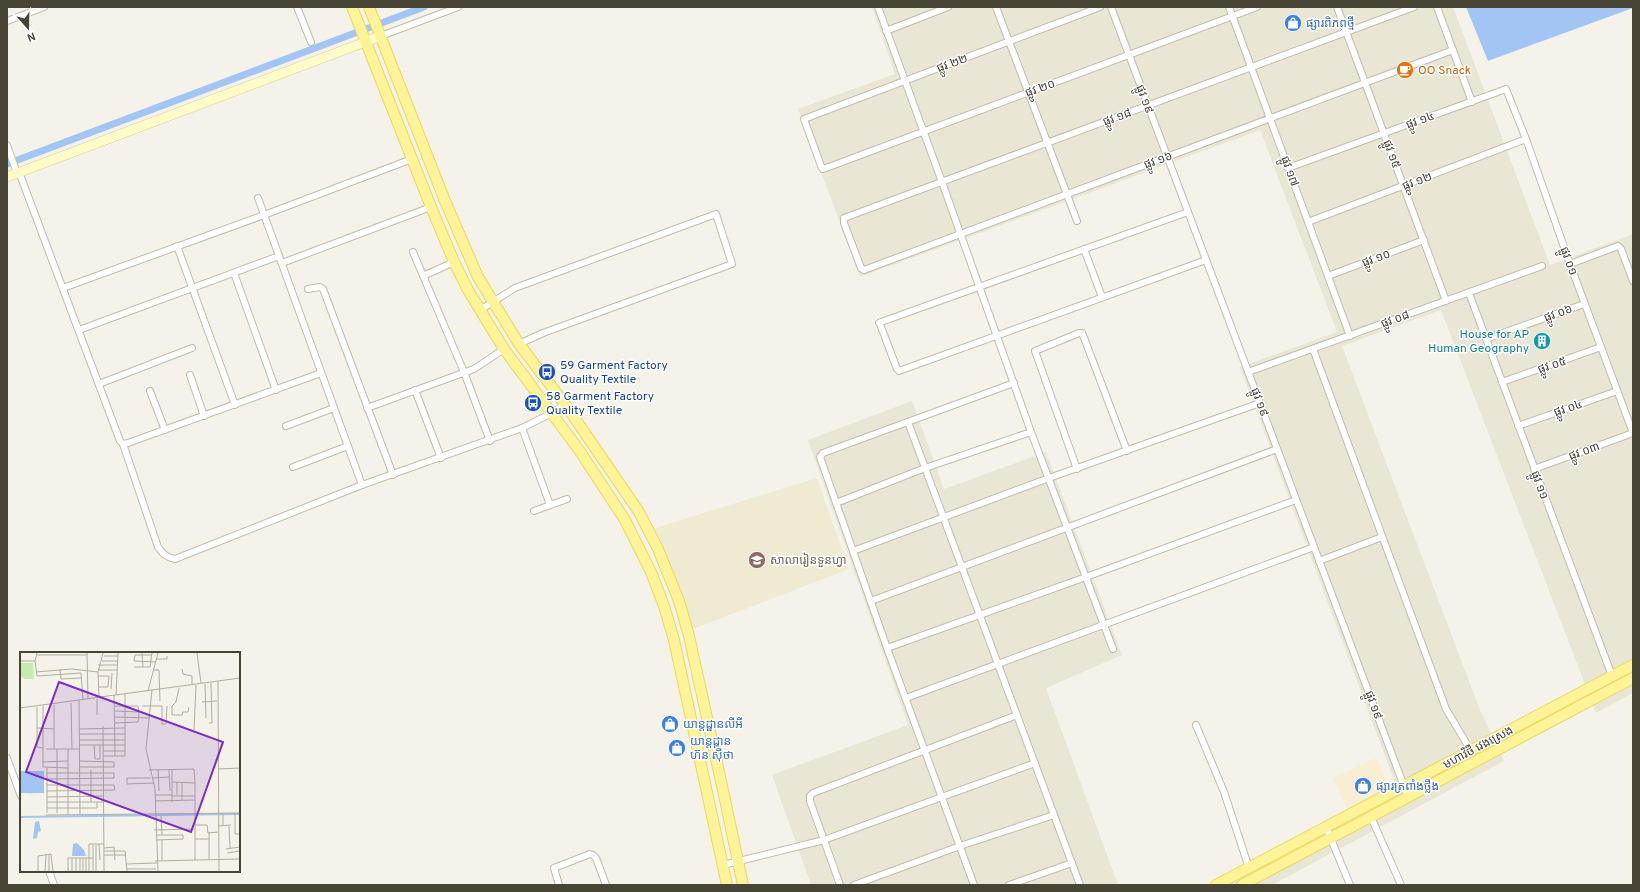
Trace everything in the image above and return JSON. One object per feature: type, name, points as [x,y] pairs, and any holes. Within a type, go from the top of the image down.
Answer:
[{"type":"main road","points":[[352,7],[454,262],[480,310],[504,349],[552,413],[625,520],[643,554],[657,587],[668,621],[687,698],[727,885]]},
{"type":"main road","points":[[369,7],[467,253],[493,302],[519,344],[565,404],[638,512],[658,549],[672,581],[683,617],[743,885]]},
{"type":"main road","points":[[643,554],[658,549]]},
{"type":"main road","points":[[668,621],[683,617]]},
{"type":"main road","name":"មហាវិថី វេងស្រេង","points":[[1216,885],[1633,665]]},
{"type":"main road","name":"មហាវិថី វេងស្រេង","points":[[1242,885],[1633,678]]},
{"type":"street","points":[[7,22],[44,7]]},
{"type":"street","points":[[297,7],[311,42]]},
{"type":"street","points":[[7,177],[16,168],[377,28],[458,7]]},
{"type":"street","points":[[878,7],[996,334],[1113,649]]},
{"type":"street","points":[[886,31],[948,7]]},
{"type":"street","points":[[996,7],[1077,221]]},
{"type":"street","name":"ផ្លូវ ២២","points":[[823,169],[804,119],[1100,7]]},
{"type":"street","name":"ផ្លូវ ១៩","points":[[1111,7],[1408,797]]},
{"type":"street","name":"ផ្លូវ ១៧","points":[[1229,7],[1350,336]]},
{"type":"street","name":"ផ្លូវ ២០","points":[[823,169],[1256,7]]},
{"type":"street","name":"ផ្លូវ ១៥","points":[[1337,7],[1446,301]]},
{"type":"street","name":"ផ្លូវ ១៨","points":[[864,270],[861,268],[844,223],[844,218],[1414,7]]},
{"type":"street","points":[[1437,7],[1472,102]]},
{"type":"street","name":"ផ្លូវ ១៦","points":[[864,270],[1453,50]]},
{"type":"street","name":"ផ្លូវ ១៤","points":[[1288,168],[1506,89]]},
{"type":"street","name":"ផ្លូវ ០១","points":[[1506,89],[1526,139],[1584,304],[1633,433]]},
{"type":"street","name":"ផ្លូវ ១២","points":[[1308,222],[1526,139]]},
{"type":"street","points":[[7,145],[63,288],[120,441],[123,444],[158,547],[168,558],[175,559],[362,485],[490,441],[522,428],[552,413],[565,404]]},
{"type":"street","points":[[63,288],[264,215],[412,159]]},
{"type":"street","points":[[258,198],[362,485]]},
{"type":"street","points":[[79,330],[234,273],[281,260],[431,207]]},
{"type":"street","points":[[1188,212],[879,323],[897,370],[1206,260]]},
{"type":"street","points":[[480,310],[515,288],[716,214],[732,264],[543,333],[519,344]]},
{"type":"street","name":"ផ្លូវ ១០","points":[[1328,276],[1424,240]]},
{"type":"street","points":[[178,246],[235,405]]},
{"type":"street","points":[[1570,264],[1618,246],[1622,249],[1633,281]]},
{"type":"street","points":[[1084,249],[1102,297]]},
{"type":"street","points":[[413,252],[464,372],[490,441]]},
{"type":"street","points":[[423,276],[454,262]]},
{"type":"street","name":"ផ្លូវ ០៨","points":[[1248,372],[1542,266]]},
{"type":"street","points":[[234,273],[276,390]]},
{"type":"street","points":[[308,289],[320,287],[323,289],[393,475]]},
{"type":"street","name":"ផ្លូវ ១១","points":[[1469,293],[1612,676]]},
{"type":"street","name":"ផ្លូវ ០៦","points":[[1486,339],[1584,304]]},
{"type":"street","points":[[1077,469],[1035,351],[1079,333],[1082,333],[1083,335],[1127,451]]},
{"type":"street","points":[[99,384],[192,348]]},
{"type":"street","name":"ផ្លូវ ០៥","points":[[1502,382],[1601,348]]},
{"type":"street","points":[[367,408],[474,369],[504,349]]},
{"type":"street","points":[[1312,349],[1446,709],[1471,751]]},
{"type":"street","points":[[123,444],[321,373]]},
{"type":"street","points":[[190,375],[204,416]]},
{"type":"street","points":[[974,885],[887,648],[820,457],[823,453],[1014,383]]},
{"type":"street","points":[[415,390],[441,458]]},
{"type":"street","points":[[150,391],[165,430]]},
{"type":"street","name":"ផ្លូវ ០៤","points":[[1518,426],[1617,391]]},
{"type":"street","points":[[853,552],[1049,478],[1260,403]]},
{"type":"street","points":[[286,426],[334,408]]},
{"type":"street","points":[[908,422],[1080,885]]},
{"type":"street","points":[[522,428],[550,505]]},
{"type":"street","points":[[836,503],[925,468],[1032,432]]},
{"type":"street","name":"ផ្លូវ ០៣","points":[[1534,469],[1633,433]]},
{"type":"street","points":[[293,466],[348,446]]},
{"type":"street","points":[[871,601],[961,566],[1068,528],[1277,450]]},
{"type":"street","points":[[534,511],[567,499]]},
{"type":"street","points":[[887,648],[1086,578],[1296,500]]},
{"type":"street","points":[[1319,561],[1382,537]]},
{"type":"street","points":[[906,698],[1314,547]]},
{"type":"street","points":[[840,885],[810,801],[810,796],[813,793],[1017,715]]},
{"type":"street","points":[[1196,725],[1224,792],[1249,868]]},
{"type":"street","points":[[7,758],[20,793]]},
{"type":"street","points":[[723,865],[824,840],[1034,763]]},
{"type":"street","points":[[854,885],[960,846],[1054,814]]},
{"type":"street","points":[[1371,817],[1401,885]]},
{"type":"street","points":[[1326,827],[1350,885]]},
{"type":"street","points":[[559,885],[554,868],[590,854],[596,858],[606,885]]},
{"type":"street","points":[[1008,885],[1072,863]]},
{"type":"street","points":[[48,872],[54,885]]},
{"type":"shaded area","points":[[872,7],[1453,7],[1550,265],[1633,234],[1633,693],[1596,713],[1441,310],[1342,346],[1480,710],[1504,761],[1272,885],[1230,885],[1400,796],[1240,367],[1337,332],[1260,130],[860,277],[798,109],[895,74]]},
{"type":"shaded area","points":[[912,401],[944,489],[1046,452],[1122,655],[1046,688],[1118,885],[811,885],[772,775],[908,725],[808,440]]},
{"type":"shaded area","name":"សាលារៀនទួនហ្វា","points":[[817,478],[849,569],[693,629],[682,593],[655,528]]},
{"type":"shaded area","name":"ផ្សារត្រពាំងថ្លឹង","points":[[1376,758],[1393,794],[1350,816],[1333,778]]},
{"type":"water","points":[[1466,7],[1633,7],[1633,8],[1488,61]]},
{"type":"waterway","points":[[7,164],[424,7]]},
{"type":"place","name":"ផ្សារពិភពថ្មី","points":[[1293,23]]},
{"type":"place","name":"OO Snack","points":[[1405,70]]},
{"type":"place","name":"House for AP Human Geography","points":[[1542,341]]},
{"type":"place","name":"59 Garment Factory Quality Textile","points":[[547,372]]},
{"type":"place","name":"58 Garment Factory Quality Textile","points":[[533,403]]},
{"type":"place","name":"សាលារៀនទួនហ្វា","points":[[757,560]]},
{"type":"place","name":"យាន្ដដ្ឋានលីអី","points":[[670,724]]},
{"type":"place","name":"យាន្ដដ្ឋាន ហ៊ន ស៊ីថា","points":[[677,748]]},
{"type":"place","name":"ផ្សារត្រពាំងថ្លឹង","points":[[1363,786]]}]
